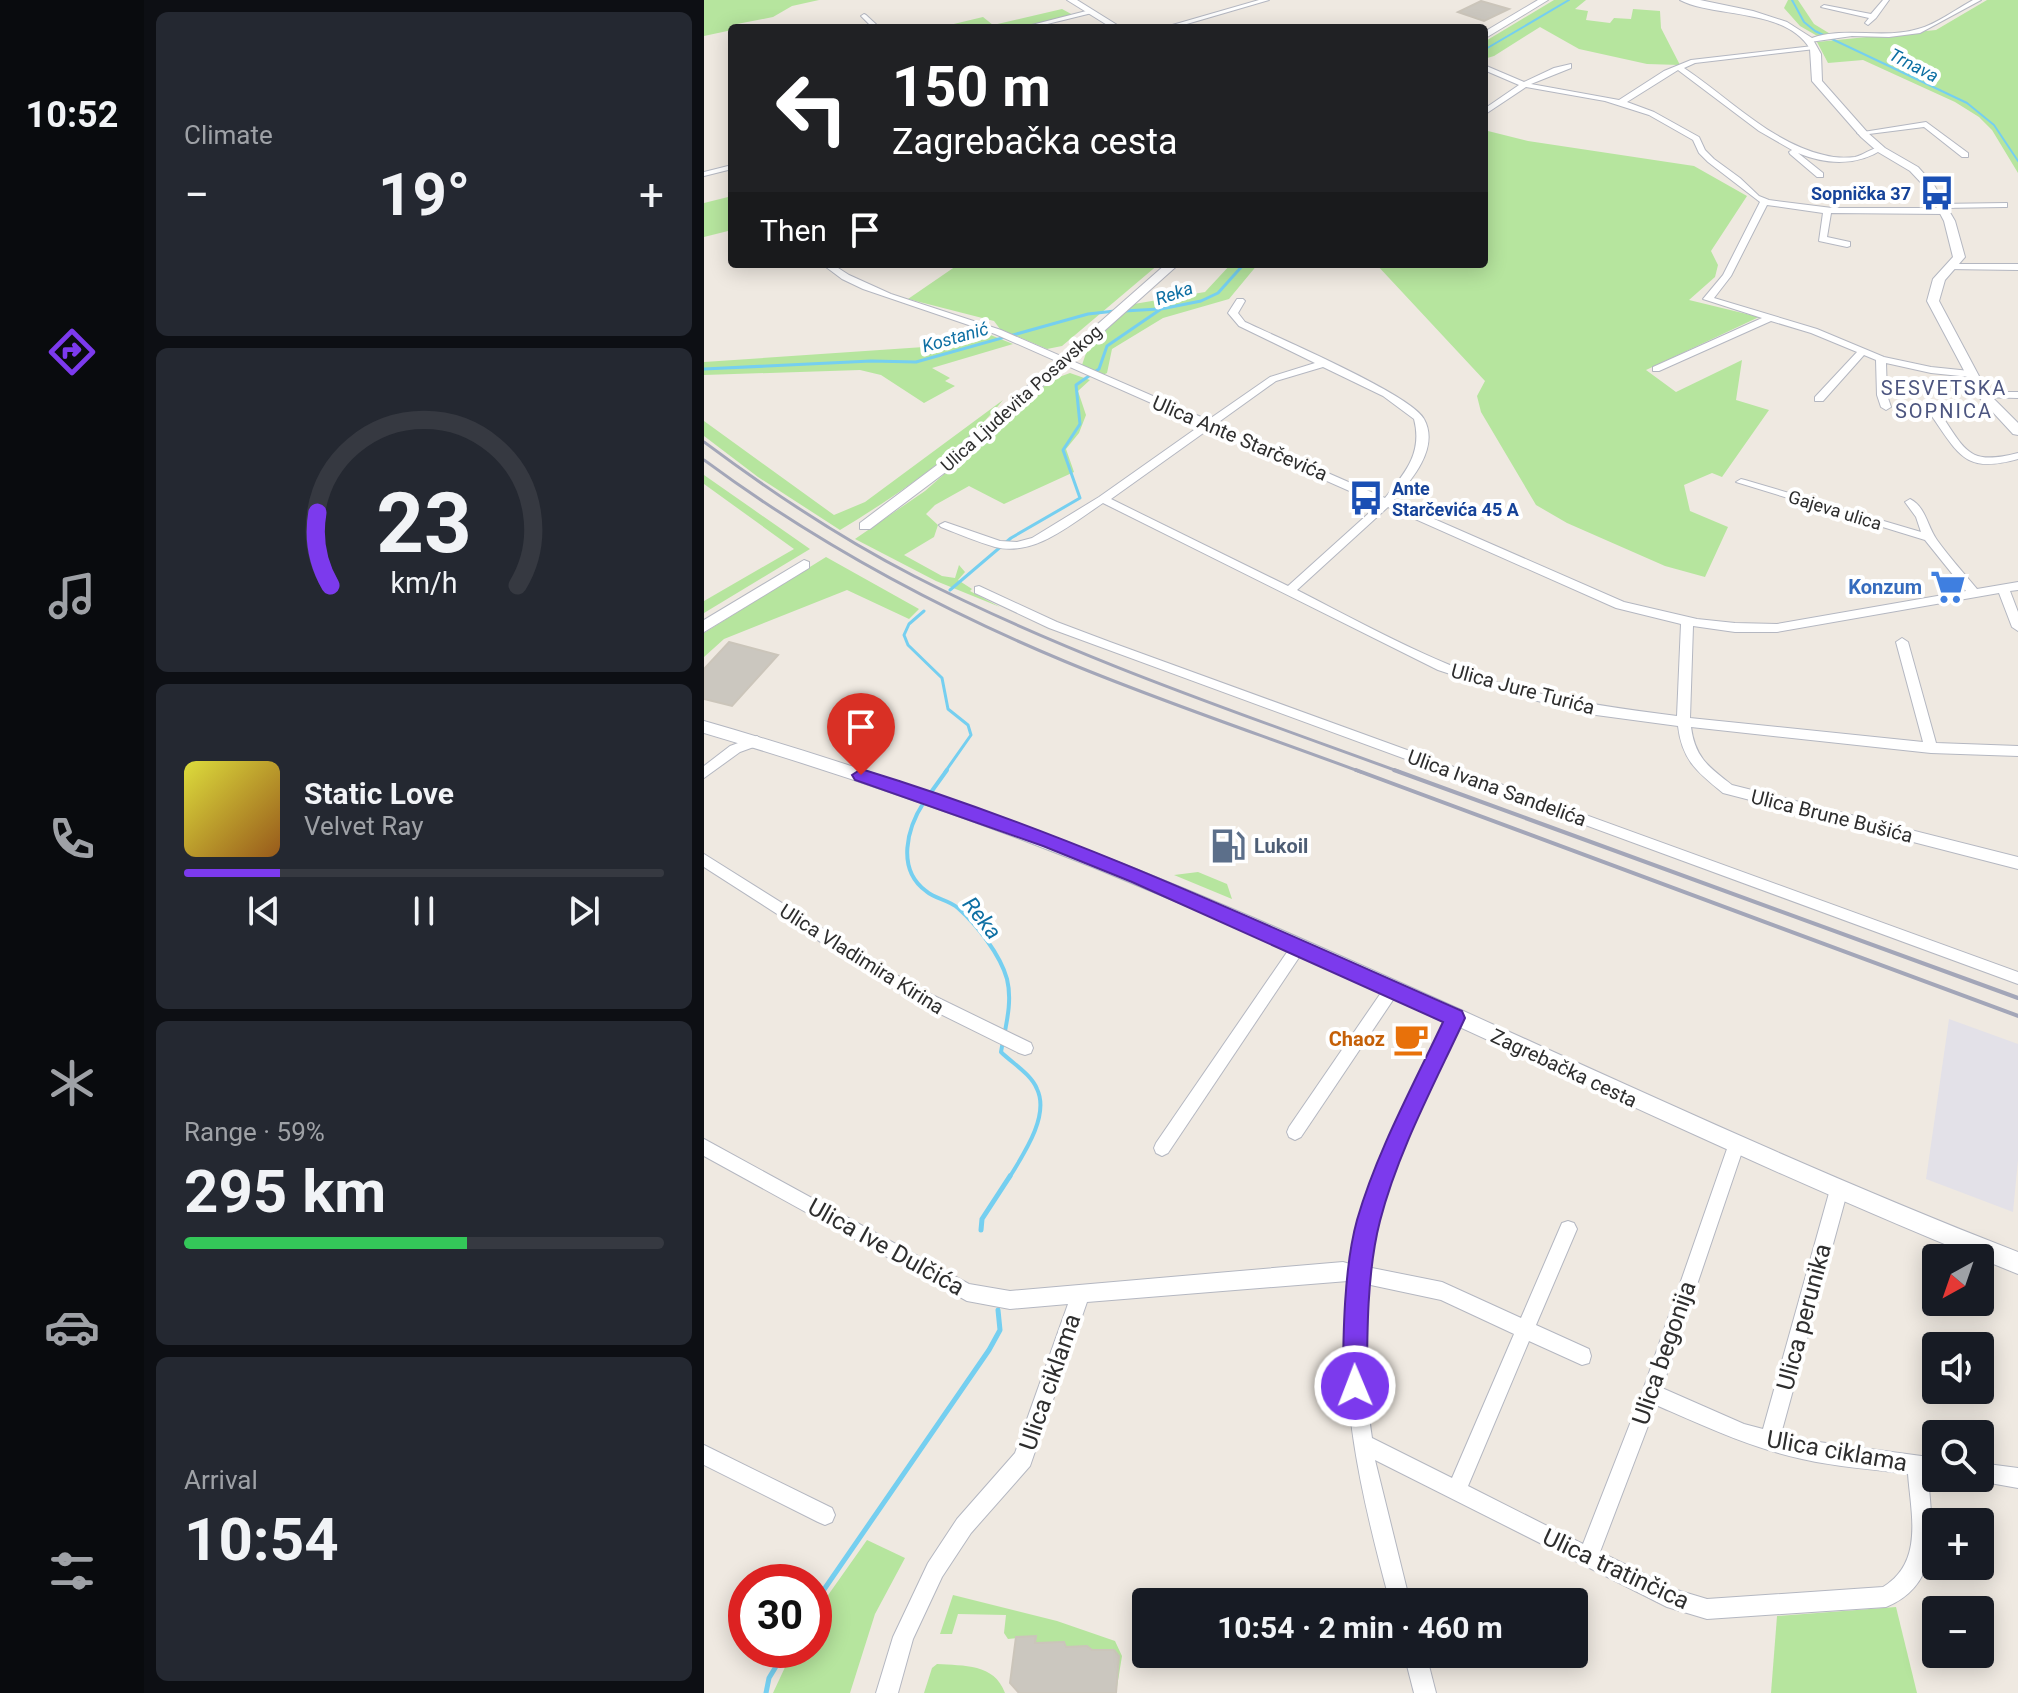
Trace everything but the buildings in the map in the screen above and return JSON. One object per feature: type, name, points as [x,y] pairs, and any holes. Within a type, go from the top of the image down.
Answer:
[{"type":"main road","points":[[1071,0],[1111,24]]},
{"type":"main road","points":[[1488,34],[1544,0]]},
{"type":"main road","points":[[1684,0],[1745,12],[1786,27],[1812,44],[1818,60],[1817,81],[1861,133],[1879,149],[1913,168],[1956,233],[1959,257],[1939,279],[1933,301],[1983,395],[2018,431]]},
{"type":"main road","name":"Ulica Ljudevita Posavskog","points":[[865,526],[959,455],[1061,360],[1168,268]]},
{"type":"main road","points":[[707,624],[804,565]]},
{"type":"main road","name":"Zagrebačka cesta","points":[[704,727],[757,741],[912,793],[1079,853],[1299,946],[1838,1193],[2018,1263]]},
{"type":"street","points":[[1179,24],[1266,0]]},
{"type":"street","points":[[1836,0],[1878,9]]},
{"type":"street","points":[[1852,34],[1874,17],[1886,0]]},
{"type":"street","points":[[1621,102],[1667,73],[1693,61],[1812,44],[1852,34],[1889,35],[1920,31],[1978,0]]},
{"type":"street","points":[[1824,7],[1874,17]]},
{"type":"street","points":[[1040,24],[1090,12]]},
{"type":"street","points":[[864,16],[873,24]]},
{"type":"street","points":[[1488,110],[1550,70],[1568,66]]},
{"type":"street","points":[[1678,67],[1790,149],[1820,175]]},
{"type":"street","points":[[1488,69],[1523,86],[1621,102],[1646,110],[1696,139],[1701,154],[1764,202],[1828,209],[2004,205]]},
{"type":"street","points":[[1667,73],[1695,77]]},
{"type":"street","points":[[1861,133],[1926,124],[1965,155]]},
{"type":"street","points":[[1790,149],[1829,158],[1856,159],[1879,149]]},
{"type":"street","points":[[704,174],[728,168]]},
{"type":"street","points":[[1764,202],[1727,276],[1708,299],[1772,317],[1881,359],[1931,370],[1970,374]]},
{"type":"street","points":[[1828,209],[1822,239],[1847,244]]},
{"type":"street","points":[[1950,267],[2018,267]]},
{"type":"street","name":"Ulica Ante Starčevića","points":[[833,268],[874,292],[960,317],[998,332],[1620,605],[1687,624],[1736,629],[1777,628],[2018,586]]},
{"type":"street","points":[[1240,301],[1233,313],[1242,324],[1387,394],[1419,418],[1424,441],[1418,459],[1388,502],[1288,592]]},
{"type":"street","points":[[1656,369],[1772,317]]},
{"type":"street","points":[[1819,399],[1862,352]]},
{"type":"street","points":[[1881,359],[1882,395],[1886,407]]},
{"type":"street","points":[[945,525],[1003,544],[1017,546],[1036,541],[1103,499],[1273,379],[1325,363]]},
{"type":"street","points":[[1983,395],[2018,395]]},
{"type":"street","points":[[1936,415],[1975,462],[1987,464],[2018,456]]},
{"type":"street","name":"Gajeva ulica","points":[[1741,482],[1929,538]]},
{"type":"street","name":"Ulica Jure Turića","points":[[1103,499],[1442,667],[1517,692],[1596,710],[1684,722],[1931,748],[2018,751]]},
{"type":"street","name":"Gajeva ulica","points":[[1910,502],[1921,517],[1929,538],[1974,593]]},
{"type":"street","points":[[2003,588],[2018,627]]},
{"type":"street","name":"Ulica Ivana Sandelića","points":[[979,590],[1053,625],[1106,645],[2018,978]]},
{"type":"street","name":"Ulica Brune Bušića","points":[[1687,624],[1684,722],[1689,752],[1705,771],[1728,789],[2018,863]]},
{"type":"street","points":[[1902,642],[1931,748]]},
{"type":"street","points":[[704,773],[735,749],[757,741]]},
{"type":"street","name":"Ulica Vladimira Kirina","points":[[704,860],[911,992],[1018,1044]]},
{"type":"street","points":[[1162,1148],[1299,946]]},
{"type":"street","points":[[1295,1132],[1392,989]]},
{"type":"street","points":[[1397,1588],[1362,1443],[1354,1354],[1360,1274],[1368,1222],[1379,1187],[1455,1018]]},
{"type":"street","name":"Ulica begonija","points":[[1588,1558],[1651,1393],[1736,1146]]},
{"type":"street","name":"Ulica Ive Dulčića","points":[[704,1147],[977,1296],[1010,1300],[1081,1294]]},
{"type":"street","name":"Ulica perunika","points":[[1769,1441],[1838,1193]]},
{"type":"street","points":[[1456,1492],[1568,1229]]},
{"type":"street","name":"Ulica ciklama","points":[[887,1693],[903,1637],[935,1570],[964,1526],[1011,1476],[1028,1451],[1081,1294],[1343,1271],[1442,1291],[1582,1356]]},
{"type":"street","name":"Ulica ciklama","points":[[1651,1393],[1769,1441],[1804,1450],[1922,1466]]},
{"type":"street","name":"Ulica tratinčica","points":[[1362,1443],[1588,1558],[1682,1603],[1707,1609],[1886,1597],[1901,1591],[1910,1582],[1920,1560],[1924,1492]]},
{"type":"street","points":[[704,1455],[825,1515]]},
{"type":"street","points":[[1994,1475],[2018,1478]]},
{"type":"street","points":[[1419,1668],[1425,1693]]},
{"type":"shaded area","points":[[1949,1019],[2018,1044],[2018,1160],[2013,1212],[1926,1179]]},
{"type":"green space","points":[[704,0],[819,0],[792,6],[773,17],[728,24],[728,31],[704,36]]},
{"type":"green space","points":[[1554,0],[1586,0],[1575,9],[1588,11],[1586,20],[1610,23],[1614,18],[1631,19],[1633,9],[1660,11],[1661,28],[1680,65],[1647,64],[1579,49],[1540,27],[1488,58],[1488,40]]},
{"type":"green space","points":[[1788,0],[1798,0],[1814,24],[1832,35],[1819,37],[1800,26],[1784,8]]},
{"type":"green space","points":[[1987,0],[2018,0],[2018,173],[1992,130],[1979,117],[1955,102],[1863,60],[1828,63],[1817,42],[1936,30]]},
{"type":"green space","points":[[1062,9],[1073,15],[1036,24],[997,24]]},
{"type":"green space","points":[[983,17],[992,24],[954,24]]},
{"type":"green space","points":[[1488,131],[1528,141],[1694,166],[1747,196],[1711,251],[1718,265],[1715,277],[1689,300],[1759,317],[1646,370],[1676,392],[1742,360],[1736,400],[1769,410],[1722,477],[1712,473],[1684,485],[1690,511],[1728,527],[1705,577],[1665,566],[1567,523],[1536,505],[1481,412],[1477,396],[1485,381],[1380,268],[1488,268]]},
{"type":"green space","points":[[728,197],[728,231],[704,237],[704,203]]},
{"type":"green space","points":[[953,268],[1154,268],[1062,346],[1047,349],[1000,329],[994,321],[908,299]]},
{"type":"green space","points":[[1227,268],[1255,268],[1229,299],[1163,318],[1112,349],[1107,373],[1103,375],[1082,365],[1088,347],[1134,304],[1205,292]]},
{"type":"green space","points":[[973,328],[1013,344],[932,368],[950,378],[945,381],[955,386],[924,403],[881,375],[860,370],[704,375],[704,362],[924,347]]},
{"type":"green space","points":[[1070,373],[1090,380],[1078,391],[1086,415],[1079,433],[1066,449],[1074,472],[1004,504],[969,486],[935,505],[926,514],[938,525],[934,537],[904,555],[942,576],[955,578],[959,565],[965,572],[958,580],[972,589],[970,591],[1000,607],[936,581],[855,539],[925,491],[1051,380]]},
{"type":"green space","points":[[1003,400],[967,438],[927,472],[840,530],[758,477],[704,436],[704,421],[834,515],[865,502]]},
{"type":"green space","points":[[704,475],[810,549],[704,613],[704,601],[794,549],[704,484]]},
{"type":"green space","points":[[826,557],[919,609],[909,619],[847,590],[724,639],[704,657],[704,633]]},
{"type":"green space","points":[[1198,872],[1227,884],[1232,899],[1174,875]]},
{"type":"green space","points":[[867,1540],[905,1558],[875,1614],[850,1693],[773,1693],[785,1668],[832,1668],[832,1590]]},
{"type":"green space","points":[[953,1595],[1057,1621],[1115,1641],[1122,1656],[1116,1693],[1119,1656],[1114,1650],[1066,1647],[1063,1642],[1035,1643],[1035,1636],[1008,1639],[1004,1633],[1006,1615],[958,1614],[952,1634],[940,1634]]},
{"type":"green space","points":[[1896,1607],[1917,1693],[1771,1693],[1777,1616]]},
{"type":"green space","points":[[937,1664],[986,1671],[994,1676],[1005,1693],[924,1693],[932,1668]]},
{"type":"waterway","name":"Reka","points":[[1488,48],[1569,0]]},
{"type":"waterway","name":"Trnava","points":[[1792,0],[1804,22],[1815,31],[1967,103],[1994,125],[2018,161]]},
{"type":"waterway","name":"Reka","points":[[950,590],[1011,538],[1080,498],[1063,450],[1080,424],[1076,385],[1099,369],[1107,346],[1161,309],[1201,301],[1218,293],[1240,268]]},
{"type":"waterway","name":"Kostanić","points":[[1124,311],[1159,309]]},
{"type":"waterway","name":"Kostanić","points":[[704,369],[871,361],[916,362],[1088,314],[1115,311]]},
{"type":"waterway","name":"Reka","points":[[924,611],[909,624],[904,635],[908,645],[942,678],[948,709],[968,725],[971,735],[945,772]]},
{"type":"waterway","name":"Reka","points":[[929,795],[947,770]]},
{"type":"waterway","name":"Reka","points":[[924,802],[909,836],[907,848],[911,871],[926,891],[954,905],[965,915],[987,940],[999,960],[1007,979],[1009,997],[1001,1052],[1030,1078],[1040,1100],[1038,1123],[1009,1178]]},
{"type":"waterway","name":"Reka","points":[[981,1230],[982,1219],[1010,1176]]},
{"type":"waterway","name":"Reka","points":[[832,1578],[989,1350],[1000,1330],[998,1310]]},
{"type":"waterway","name":"Reka","points":[[766,1693],[775,1668]]},
{"type":"railway","points":[[704,442],[833,530],[973,605],[1154,682],[1400,772]]},
{"type":"railway","points":[[704,460],[833,546],[970,619],[1101,676],[1361,772]]},
{"type":"railway","points":[[1356,770],[2018,1016]]},
{"type":"railway","points":[[1394,770],[2018,998]]},
{"type":"place","name":"Sopnička 37","points":[[1937,193]]},
{"type":"place","name":"Ante Starčevića 45 A","points":[[1366,498]]},
{"type":"place","name":"Konzum","points":[[1948,587]]},
{"type":"place","name":"Lukoil","points":[[1228,846]]},
{"type":"place","name":"Chaoz","points":[[1411,1039]]},
{"type":"district","name":"SESVETSKA SOPNICA","points":[[1944,400]]},
{"type":"route","points":[[861,775],[1049,841],[1138,877],[1455,1018],[1379,1187],[1368,1222],[1355,1322],[1355,1386]]}]
